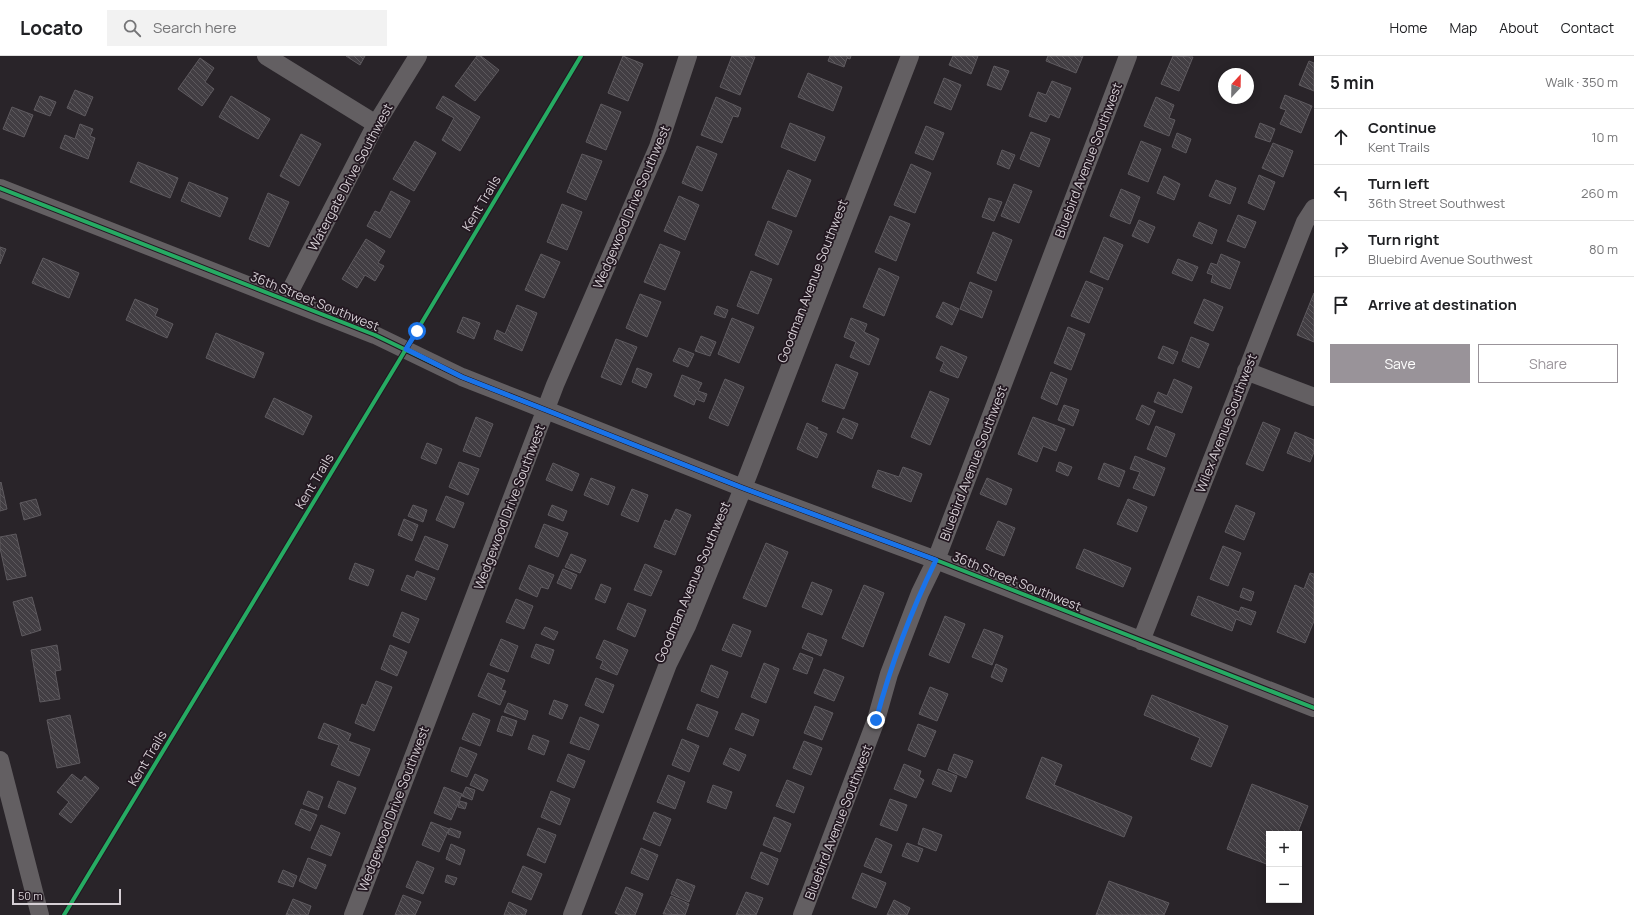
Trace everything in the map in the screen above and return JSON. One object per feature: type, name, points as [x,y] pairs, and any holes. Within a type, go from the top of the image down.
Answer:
[{"type":"street","points":[[266,56],[376,124]]},
{"type":"street","name":"Watergate Drive Southwest","points":[[286,299],[376,124],[418,56]]},
{"type":"street","name":"Wedgewood Drive Southwest","points":[[353,915],[555,385],[658,147],[688,56]]},
{"type":"street","name":"Goodman Avenue Southwest","points":[[572,915],[668,664],[687,626],[743,488],[910,56]]},
{"type":"street","name":"Bluebird Avenue Southwest","points":[[802,915],[876,720],[888,674],[920,593],[936,560],[1128,56]]},
{"type":"street","name":"36th Street Southwest","points":[[0,188],[375,335],[462,377],[743,488],[936,560],[1314,708]]},
{"type":"street","name":"Wilex Avenue Southwest","points":[[1141,641],[1305,222],[1314,208]]},
{"type":"street","points":[[1246,371],[1314,398]]},
{"type":"street","points":[[0,760],[40,915]]},
{"type":"building","points":[[346,56],[365,56],[360,65]]},
{"type":"building","points":[[477,56],[481,56],[499,70],[475,101],[455,86]]},
{"type":"building","points":[[623,56],[643,64],[628,101],[608,93]]},
{"type":"building","points":[[732,56],[755,57],[740,95],[720,87]]},
{"type":"building","points":[[830,56],[851,56],[850,59],[847,58],[844,67],[828,61]]},
{"type":"building","points":[[953,56],[978,56],[971,74],[949,65]]},
{"type":"building","points":[[1048,56],[1083,56],[1076,73],[1046,61]]},
{"type":"building","points":[[1173,56],[1193,57],[1179,91],[1161,84]]},
{"type":"building","points":[[200,58],[214,68],[205,82],[214,89],[202,106],[178,89]]},
{"type":"building","points":[[1309,61],[1314,63],[1314,91],[1299,85]]},
{"type":"building","points":[[994,66],[1009,71],[1001,90],[987,85]]},
{"type":"building","points":[[808,73],[842,87],[833,111],[798,97]]},
{"type":"building","points":[[944,78],[961,85],[951,110],[934,103]]},
{"type":"building","points":[[1052,81],[1071,88],[1059,118],[1050,114],[1046,122],[1029,116],[1038,92],[1046,95]]},
{"type":"building","points":[[75,90],[93,97],[85,116],[67,108]]},
{"type":"building","points":[[1285,95],[1312,106],[1301,133],[1280,124],[1286,110],[1280,108]]},
{"type":"building","points":[[40,96],[56,102],[50,116],[34,110]]},
{"type":"building","points":[[231,96],[270,119],[258,139],[219,117]]},
{"type":"building","points":[[443,96],[480,117],[460,151],[442,140],[454,118],[436,108]]},
{"type":"building","points":[[716,97],[741,108],[738,117],[733,116],[722,143],[701,135]]},
{"type":"building","points":[[1156,97],[1174,105],[1169,118],[1175,120],[1169,136],[1144,126]]},
{"type":"building","points":[[601,104],[621,112],[606,150],[586,142]]},
{"type":"building","points":[[12,107],[33,115],[24,137],[3,129]]},
{"type":"building","points":[[790,123],[825,137],[815,161],[781,147]]},
{"type":"building","points":[[1260,123],[1275,129],[1270,142],[1255,137]]},
{"type":"building","points":[[80,124],[93,129],[90,136],[95,138],[88,159],[60,148],[65,135],[75,139]]},
{"type":"building","points":[[926,126],[944,133],[933,160],[915,153]]},
{"type":"building","points":[[1031,132],[1050,139],[1039,167],[1020,159]]},
{"type":"building","points":[[1177,133],[1191,139],[1186,153],[1172,147]]},
{"type":"building","points":[[301,134],[321,144],[299,186],[280,176]]},
{"type":"building","points":[[415,141],[436,153],[414,191],[393,179]]},
{"type":"building","points":[[1141,141],[1161,149],[1148,182],[1128,174]]},
{"type":"building","points":[[1273,143],[1293,151],[1283,177],[1262,168]]},
{"type":"building","points":[[697,146],[717,154],[702,191],[682,183]]},
{"type":"building","points":[[1002,150],[1015,155],[1009,169],[997,164]]},
{"type":"building","points":[[582,154],[602,161],[586,200],[567,192]]},
{"type":"building","points":[[138,162],[178,178],[170,198],[130,182]]},
{"type":"building","points":[[911,164],[931,173],[915,213],[894,205]]},
{"type":"building","points":[[788,170],[811,180],[796,217],[772,208]]},
{"type":"building","points":[[1259,175],[1275,182],[1264,210],[1248,203]]},
{"type":"building","points":[[1164,176],[1180,184],[1174,200],[1157,193]]},
{"type":"building","points":[[1216,180],[1236,188],[1230,204],[1209,196]]},
{"type":"building","points":[[189,182],[228,198],[220,217],[181,201]]},
{"type":"building","points":[[1014,184],[1032,191],[1019,223],[1001,216]]},
{"type":"building","points":[[1121,189],[1140,197],[1130,224],[1110,216]]},
{"type":"building","points":[[391,191],[410,201],[390,238],[367,226],[375,211],[380,213]]},
{"type":"building","points":[[268,193],[289,202],[269,247],[249,239]]},
{"type":"building","points":[[679,196],[699,205],[685,240],[664,231]]},
{"type":"building","points":[[989,198],[1002,202],[994,221],[982,217]]},
{"type":"building","points":[[562,204],[582,212],[567,250],[547,242]]},
{"type":"building","points":[[1238,215],[1256,222],[1245,248],[1227,241]]},
{"type":"building","points":[[890,216],[910,224],[896,261],[875,252]]},
{"type":"building","points":[[1139,220],[1155,227],[1148,243],[1132,236]]},
{"type":"building","points":[[768,221],[792,231],[778,265],[755,255]]},
{"type":"building","points":[[1199,222],[1217,230],[1212,244],[1193,236]]},
{"type":"building","points":[[993,232],[1012,240],[996,281],[977,273]]},
{"type":"building","points":[[1104,237],[1123,245],[1108,280],[1090,272]]},
{"type":"building","points":[[366,239],[385,251],[378,263],[384,266],[375,281],[365,275],[357,288],[342,279]]},
{"type":"building","points":[[660,244],[680,252],[665,290],[644,282]]},
{"type":"building","points":[[0,247],[6,249],[0,264]]},
{"type":"building","points":[[541,254],[560,262],[544,298],[525,290]]},
{"type":"building","points":[[1221,254],[1240,262],[1230,289],[1211,282],[1213,275],[1207,273],[1211,263],[1217,265]]},
{"type":"building","points":[[43,258],[79,273],[69,298],[32,283]]},
{"type":"building","points":[[1178,259],[1198,267],[1192,281],[1172,273]]},
{"type":"building","points":[[879,268],[899,277],[884,316],[863,307]]},
{"type":"building","points":[[751,271],[772,279],[758,314],[737,306]]},
{"type":"building","points":[[1086,281],[1103,288],[1089,323],[1071,316]]},
{"type":"building","points":[[970,282],[992,291],[982,318],[960,309]]},
{"type":"building","points":[[1314,293],[1314,342],[1297,335]]},
{"type":"building","points":[[640,294],[661,302],[647,337],[626,328]]},
{"type":"building","points":[[135,299],[158,309],[155,316],[173,324],[167,338],[126,320]]},
{"type":"building","points":[[1204,299],[1223,307],[1213,331],[1194,323]]},
{"type":"building","points":[[943,302],[959,309],[952,325],[936,317]]},
{"type":"building","points":[[517,305],[537,313],[522,351],[494,339],[497,330],[505,334]]},
{"type":"building","points":[[717,306],[728,310],[725,318],[714,314]]},
{"type":"building","points":[[463,317],[480,323],[474,339],[457,332]]},
{"type":"building","points":[[732,318],[754,327],[739,363],[718,354]]},
{"type":"building","points":[[851,318],[867,324],[864,332],[879,339],[869,365],[850,357],[856,342],[844,337]]},
{"type":"building","points":[[1068,327],[1085,334],[1071,370],[1054,363]]},
{"type":"building","points":[[216,333],[264,353],[254,378],[206,358]]},
{"type":"building","points":[[701,336],[716,342],[710,356],[695,351]]},
{"type":"building","points":[[1191,337],[1209,344],[1199,368],[1182,361]]},
{"type":"building","points":[[616,339],[637,347],[621,385],[601,377]]},
{"type":"building","points":[[941,346],[967,357],[958,378],[940,371],[944,362],[936,358]]},
{"type":"building","points":[[1163,346],[1178,352],[1173,364],[1158,358]]},
{"type":"building","points":[[679,348],[694,354],[688,367],[673,361]]},
{"type":"building","points":[[836,364],[858,373],[844,409],[822,401]]},
{"type":"building","points":[[637,368],[652,374],[646,388],[632,382]]},
{"type":"building","points":[[1051,372],[1067,379],[1057,405],[1041,398]]},
{"type":"building","points":[[682,375],[702,383],[698,391],[707,394],[704,402],[696,399],[694,405],[674,396]]},
{"type":"building","points":[[725,379],[744,387],[728,426],[709,418]]},
{"type":"building","points":[[1174,379],[1192,387],[1182,413],[1154,402],[1158,392],[1167,396]]},
{"type":"building","points":[[930,391],[949,399],[930,445],[911,437]]},
{"type":"building","points":[[274,398],[312,416],[303,435],[265,417]]},
{"type":"building","points":[[1064,405],[1079,410],[1073,426],[1058,420]]},
{"type":"building","points":[[1142,405],[1155,411],[1149,425],[1136,419]]},
{"type":"building","points":[[476,417],[493,424],[480,457],[463,451]]},
{"type":"building","points":[[1033,417],[1065,429],[1056,451],[1043,446],[1037,462],[1018,454]]},
{"type":"building","points":[[843,418],[858,424],[852,439],[837,432]]},
{"type":"building","points":[[1263,422],[1280,429],[1263,471],[1246,464]]},
{"type":"building","points":[[807,423],[818,428],[817,430],[827,434],[817,458],[797,449]]},
{"type":"building","points":[[1156,426],[1175,434],[1166,457],[1147,449]]},
{"type":"building","points":[[1295,432],[1314,440],[1314,452],[1310,462],[1287,453]]},
{"type":"building","points":[[427,443],[442,449],[436,464],[421,458]]},
{"type":"building","points":[[1135,456],[1165,468],[1154,496],[1133,488],[1140,472],[1130,469]]},
{"type":"building","points":[[459,462],[479,469],[468,495],[449,487]]},
{"type":"building","points":[[1059,462],[1072,467],[1068,476],[1056,471]]},
{"type":"building","points":[[553,463],[579,474],[572,491],[546,480]]},
{"type":"building","points":[[1104,463],[1125,471],[1119,487],[1098,479]]},
{"type":"building","points":[[903,467],[922,474],[911,502],[872,487],[878,470],[899,477]]},
{"type":"building","points":[[591,478],[615,487],[608,505],[584,495]]},
{"type":"building","points":[[987,478],[1012,489],[1006,505],[980,494]]},
{"type":"building","points":[[1,482],[7,509],[0,511],[0,483]]},
{"type":"building","points":[[632,489],[648,495],[638,522],[621,515]]},
{"type":"building","points":[[446,496],[464,503],[454,528],[436,520]]},
{"type":"building","points":[[36,499],[41,515],[24,520],[20,503]]},
{"type":"building","points":[[1128,499],[1147,507],[1137,532],[1117,524]]},
{"type":"building","points":[[413,505],[427,510],[423,522],[408,516]]},
{"type":"building","points":[[552,505],[567,511],[563,521],[548,515]]},
{"type":"building","points":[[1236,505],[1255,513],[1244,540],[1225,532]]},
{"type":"building","points":[[676,509],[691,515],[675,555],[654,547],[665,520],[670,522]]},
{"type":"building","points":[[404,519],[418,525],[412,541],[398,535]]},
{"type":"building","points":[[998,521],[1015,528],[1004,556],[986,549]]},
{"type":"building","points":[[544,524],[568,533],[558,557],[535,547]]},
{"type":"building","points":[[16,534],[26,576],[7,580],[0,548],[0,537]]},
{"type":"building","points":[[425,536],[448,545],[438,570],[415,560]]},
{"type":"building","points":[[766,543],[788,552],[766,607],[743,598]]},
{"type":"building","points":[[1223,546],[1241,553],[1228,586],[1210,579]]},
{"type":"building","points":[[1084,549],[1131,568],[1123,587],[1076,568]]},
{"type":"building","points":[[571,554],[586,560],[580,573],[565,567]]},
{"type":"building","points":[[355,563],[374,570],[368,586],[349,579]]},
{"type":"building","points":[[645,564],[662,571],[651,596],[634,590]]},
{"type":"building","points":[[529,565],[554,575],[548,589],[541,587],[537,597],[519,589]]},
{"type":"building","points":[[563,569],[577,575],[571,589],[557,583]]},
{"type":"building","points":[[417,571],[435,578],[426,600],[401,590],[407,575],[414,578]]},
{"type":"building","points":[[1310,573],[1314,574],[1314,621],[1305,643],[1277,632],[1295,585],[1304,589]]},
{"type":"building","points":[[812,582],[832,590],[822,615],[802,607]]},
{"type":"building","points":[[601,584],[611,588],[605,603],[595,599]]},
{"type":"building","points":[[864,585],[884,593],[863,647],[842,638]]},
{"type":"building","points":[[1243,588],[1254,592],[1251,601],[1240,597]]},
{"type":"building","points":[[1198,596],[1239,612],[1241,607],[1256,612],[1251,625],[1236,619],[1232,631],[1191,615]]},
{"type":"building","points":[[32,597],[41,630],[22,636],[13,602]]},
{"type":"building","points":[[516,599],[533,606],[524,629],[506,622]]},
{"type":"building","points":[[628,603],[646,610],[635,637],[617,629]]},
{"type":"building","points":[[402,612],[419,619],[409,643],[393,636]]},
{"type":"building","points":[[945,616],[965,624],[949,663],[929,655]]},
{"type":"building","points":[[733,624],[751,631],[741,657],[722,650]]},
{"type":"building","points":[[545,627],[558,632],[554,640],[541,634]]},
{"type":"building","points":[[984,629],[1003,636],[992,665],[972,657]]},
{"type":"building","points":[[808,633],[827,640],[821,656],[802,648]]},
{"type":"building","points":[[501,639],[518,646],[508,672],[490,665]]},
{"type":"building","points":[[604,640],[628,650],[617,675],[600,668],[603,661],[596,658]]},
{"type":"building","points":[[536,644],[554,650],[549,664],[531,657]]},
{"type":"building","points":[[57,645],[61,670],[55,671],[60,699],[40,702],[31,650]]},
{"type":"building","points":[[390,645],[407,652],[397,676],[381,669]]},
{"type":"building","points":[[800,653],[813,658],[807,674],[793,669]]},
{"type":"building","points":[[764,663],[779,669],[766,703],[751,697]]},
{"type":"building","points":[[996,664],[1007,669],[1002,682],[991,677]]},
{"type":"building","points":[[711,665],[728,672],[718,698],[701,691]]},
{"type":"building","points":[[824,669],[844,677],[834,701],[814,693]]},
{"type":"building","points":[[488,673],[505,680],[501,690],[506,691],[500,705],[478,696]]},
{"type":"building","points":[[596,678],[614,685],[603,713],[585,705]]},
{"type":"building","points":[[376,681],[392,687],[374,731],[355,723],[362,704],[366,706]]},
{"type":"building","points":[[930,687],[948,694],[937,721],[919,714]]},
{"type":"building","points":[[1152,695],[1228,726],[1211,767],[1191,759],[1200,738],[1144,715]]},
{"type":"building","points":[[554,700],[568,705],[562,719],[549,714]]},
{"type":"building","points":[[508,703],[528,711],[525,720],[504,712]]},
{"type":"building","points":[[697,704],[718,712],[708,737],[687,729]]},
{"type":"building","points":[[815,706],[833,713],[822,740],[804,733]]},
{"type":"building","points":[[473,713],[490,720],[480,746],[462,739]]},
{"type":"building","points":[[742,713],[759,720],[753,736],[735,729]]},
{"type":"building","points":[[70,715],[80,763],[57,768],[47,720]]},
{"type":"building","points":[[502,716],[517,721],[512,736],[497,731]]},
{"type":"building","points":[[580,717],[599,725],[589,750],[570,743]]},
{"type":"building","points":[[324,723],[351,734],[348,741],[370,749],[359,776],[331,765],[339,745],[318,738]]},
{"type":"building","points":[[918,724],[936,731],[925,757],[908,750]]},
{"type":"building","points":[[533,735],[549,741],[544,755],[528,749]]},
{"type":"building","points":[[682,739],[699,746],[689,772],[672,765]]},
{"type":"building","points":[[804,741],[822,748],[811,775],[793,768]]},
{"type":"building","points":[[460,747],[477,754],[467,777],[451,771]]},
{"type":"building","points":[[730,748],[746,755],[739,771],[723,764]]},
{"type":"building","points":[[568,754],[585,761],[574,788],[557,781]]},
{"type":"building","points":[[954,754],[973,761],[966,778],[948,770]]},
{"type":"building","points":[[1042,757],[1062,765],[1054,785],[1132,817],[1124,837],[1026,798]]},
{"type":"building","points":[[904,764],[921,771],[919,777],[924,780],[916,798],[894,789]]},
{"type":"building","points":[[938,769],[957,776],[951,792],[932,784]]},
{"type":"building","points":[[72,774],[81,781],[85,776],[99,788],[71,823],[59,814],[69,802],[57,792]]},
{"type":"building","points":[[475,774],[488,780],[483,791],[470,785]]},
{"type":"building","points":[[668,775],[685,782],[675,809],[657,802]]},
{"type":"building","points":[[787,780],[804,787],[794,813],[776,806]]},
{"type":"building","points":[[338,781],[356,788],[345,814],[328,807]]},
{"type":"building","points":[[1252,784],[1308,806],[1298,831],[1266,831],[1266,864],[1227,849]]},
{"type":"building","points":[[713,785],[732,792],[726,809],[707,802]]},
{"type":"building","points":[[444,787],[462,794],[451,820],[434,813]]},
{"type":"building","points":[[466,787],[475,790],[472,800],[462,796]]},
{"type":"building","points":[[308,791],[323,797],[318,810],[303,804]]},
{"type":"building","points":[[551,791],[570,799],[560,825],[541,817]]},
{"type":"building","points":[[890,799],[907,805],[897,831],[880,825]]},
{"type":"building","points":[[460,801],[467,803],[465,809],[458,807]]},
{"type":"building","points":[[301,809],[317,815],[310,831],[295,824]]},
{"type":"building","points":[[654,812],[671,819],[660,846],[643,839]]},
{"type":"building","points":[[774,817],[791,824],[780,852],[763,845]]},
{"type":"building","points":[[431,822],[449,829],[439,852],[422,845]]},
{"type":"building","points":[[321,825],[340,833],[331,856],[311,848]]},
{"type":"building","points":[[450,828],[461,832],[459,838],[448,834]]},
{"type":"building","points":[[538,828],[556,835],[545,863],[527,855]]},
{"type":"building","points":[[923,828],[942,835],[936,851],[918,844]]},
{"type":"building","points":[[876,838],[892,845],[881,873],[864,866]]},
{"type":"building","points":[[907,843],[923,849],[918,862],[902,856]]},
{"type":"building","points":[[451,844],[465,850],[460,865],[446,859]]},
{"type":"building","points":[[641,848],[658,855],[648,880],[631,873]]},
{"type":"building","points":[[761,852],[778,859],[768,885],[751,878]]},
{"type":"building","points":[[308,858],[326,865],[316,889],[299,881]]},
{"type":"building","points":[[417,861],[434,868],[423,894],[406,887]]},
{"type":"building","points":[[523,866],[542,874],[531,900],[512,892]]},
{"type":"building","points":[[283,870],[297,876],[293,887],[278,882]]},
{"type":"building","points":[[862,873],[886,883],[876,908],[852,898]]},
{"type":"building","points":[[447,875],[457,878],[454,885],[445,882]]},
{"type":"building","points":[[677,879],[695,886],[689,902],[671,894]]},
{"type":"building","points":[[1109,881],[1169,903],[1164,915],[1096,915]]},
{"type":"building","points":[[626,887],[643,894],[635,915],[620,915],[615,913]]},
{"type":"building","points":[[746,892],[763,898],[756,915],[736,915]]},
{"type":"building","points":[[403,895],[421,902],[415,915],[395,915]]},
{"type":"building","points":[[671,896],[689,904],[685,915],[663,914]]},
{"type":"building","points":[[293,899],[311,906],[308,915],[286,915]]},
{"type":"building","points":[[894,900],[910,908],[907,915],[887,915]]},
{"type":"building","points":[[509,902],[527,910],[525,915],[504,915]]},
{"type":"cycle path","name":"Kent Trails","points":[[64,915],[581,56]]},
{"type":"cycle path","points":[[0,188],[375,335],[462,377],[743,488],[936,560],[1314,708]]},
{"type":"route","points":[[417,331],[406,349],[462,377],[743,488],[936,560],[920,593],[888,674],[876,720]]}]
